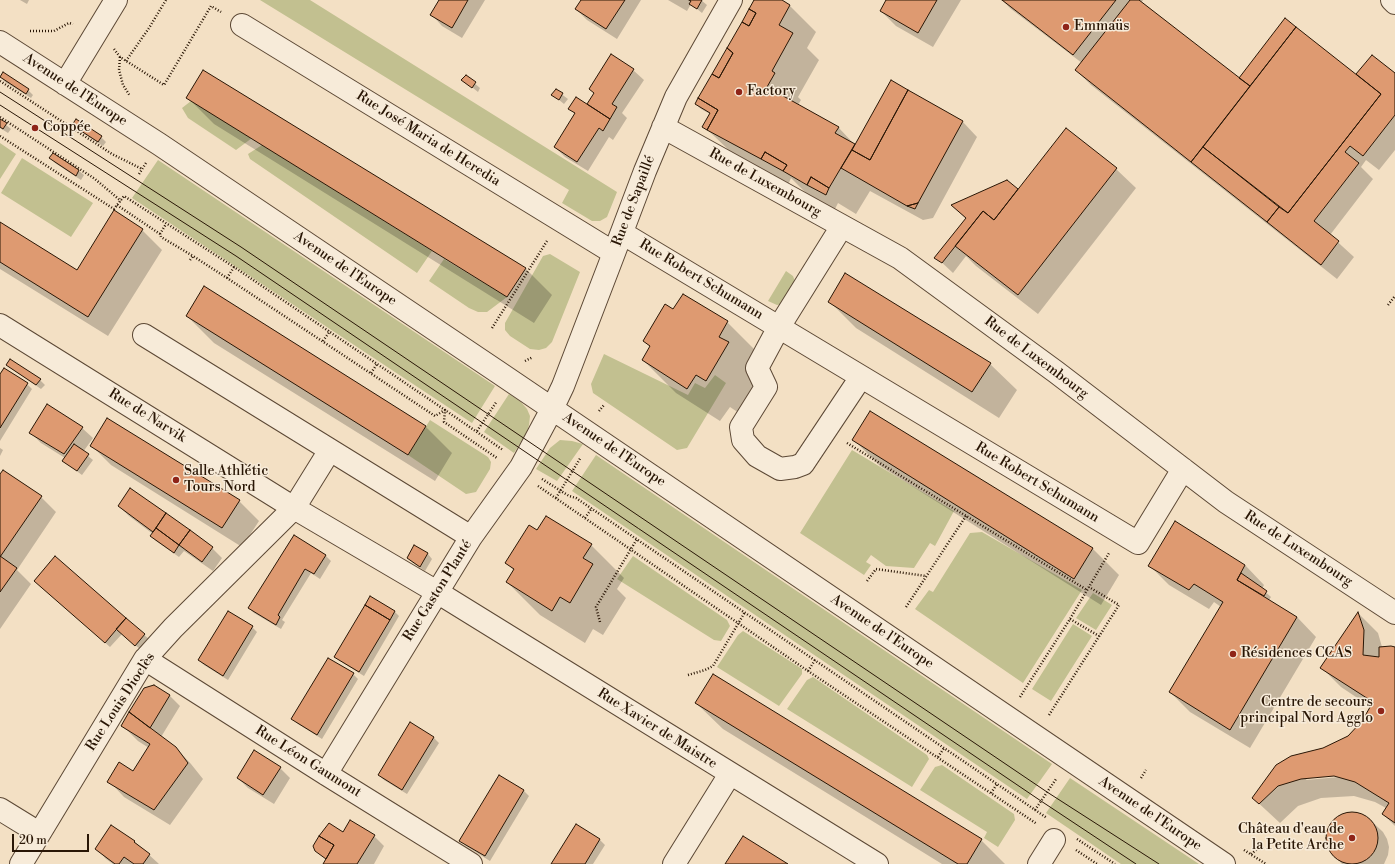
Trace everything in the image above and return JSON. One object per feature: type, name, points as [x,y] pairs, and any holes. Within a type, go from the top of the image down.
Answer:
[{"type":"street","points":[[65,84],[116,0]]},
{"type":"street","name":"Rue de Sapaillé","points":[[552,409],[663,127],[676,98],[731,0]]},
{"type":"street","name":"Rue José Maria de Heredia","points":[[242,25],[614,253]]},
{"type":"street","name":"Avenue de l'Europe","points":[[0,42],[159,144],[1224,864]]},
{"type":"street","name":"Rue de Luxembourg","points":[[663,127],[900,258],[1056,372],[1226,502],[1395,613]]},
{"type":"street","name":"Rue Robert Schumann","points":[[842,226],[779,327],[757,368],[766,387],[741,427],[743,440],[757,456],[780,469],[795,468],[803,464],[861,377]]},
{"type":"street","name":"Rue Robert Schumann","points":[[622,233],[1138,544],[1183,469]]},
{"type":"street","name":"Rue de Narvik","points":[[0,325],[294,508],[437,592]]},
{"type":"street","points":[[144,335],[471,537]]},
{"type":"street","name":"Rue Gaston Planté","points":[[326,774],[471,537],[521,467],[552,409]]},
{"type":"street","points":[[294,508],[330,450]]},
{"type":"street","name":"Rue Louis Dioclès","points":[[21,864],[145,659],[173,628],[294,508]]},
{"type":"street","name":"Rue Xavier de Maistre","points":[[437,592],[877,864]]},
{"type":"street","name":"Rue Léon Gaumont","points":[[145,659],[471,864]]},
{"type":"street","points":[[674,864],[730,774]]},
{"type":"street","points":[[0,810],[40,833]]},
{"type":"street","points":[[1039,864],[1057,834]]},
{"type":"path","points":[[126,61],[166,0]]},
{"type":"path","points":[[120,56],[164,84],[211,6],[242,25]]},
{"type":"path","name":"Avenue de l'Europe","points":[[26,30],[32,32],[54,31],[69,23]]},
{"type":"path","points":[[0,81],[112,154],[142,169]]},
{"type":"path","points":[[0,117],[95,179],[121,201]]},
{"type":"path","points":[[0,136],[114,210],[124,196],[234,267],[477,431],[504,450],[505,456]]},
{"type":"path","points":[[117,205],[160,234],[161,237],[227,278],[435,416],[445,410]]},
{"type":"path","points":[[160,234],[166,224]]},
{"type":"path","points":[[492,328],[551,235]]},
{"type":"path","points":[[190,260],[193,256]]},
{"type":"path","points":[[227,278],[234,267]]},
{"type":"path","points":[[1388,305],[1395,296]]},
{"type":"path","points":[[323,341],[330,331]]},
{"type":"path","points":[[522,363],[533,357]]},
{"type":"path","points":[[371,373],[377,364]]},
{"type":"path","name":"Avenue de l'Europe","points":[[598,413],[604,404]]},
{"type":"path","points":[[445,410],[444,422],[503,462]]},
{"type":"path","points":[[477,431],[490,411]]},
{"type":"path","points":[[847,443],[1088,589],[1119,605],[1048,716]]},
{"type":"path","points":[[556,498],[574,468]]},
{"type":"path","points":[[542,478],[560,491],[576,498],[592,508],[1048,819]]},
{"type":"path","points":[[535,484],[808,671],[991,792],[1057,834],[1115,864]]},
{"type":"path","points":[[585,518],[592,508]]},
{"type":"path","points":[[906,607],[966,516]]},
{"type":"path","points":[[1020,698],[1121,534]]},
{"type":"path","points":[[600,622],[596,607],[637,540]]},
{"type":"path","points":[[866,581],[876,569],[926,576]]},
{"type":"path","points":[[1103,596],[1106,592]]},
{"type":"path","points":[[688,675],[713,666],[745,612]]},
{"type":"path","points":[[1070,619],[1099,636]]},
{"type":"path","points":[[808,671],[815,660]]},
{"type":"path","points":[[938,757],[944,748]]},
{"type":"path","name":"Avenue de l'Europe","points":[[1140,779],[1146,770]]},
{"type":"path","points":[[991,792],[997,784]]},
{"type":"path","points":[[1035,810],[1049,789]]},
{"type":"path","points":[[1251,854],[1260,847]]},
{"type":"path","points":[[1073,848],[1097,864]]},
{"type":"path","points":[[1257,858],[1266,864]]},
{"type":"shaded area","points":[[260,0],[310,0],[617,192],[607,217],[600,221],[592,221],[562,203],[569,190]]},
{"type":"shaded area","points":[[191,101],[252,138],[236,150],[188,118],[182,108]]},
{"type":"shaded area","points":[[0,143],[16,154],[0,179]]},
{"type":"shaded area","points":[[262,145],[432,251],[417,273],[250,159],[248,154]]},
{"type":"shaded area","points":[[22,158],[93,203],[71,237],[1,193]]},
{"type":"shaded area","points":[[158,160],[495,386],[472,423],[132,198]]},
{"type":"shaded area","points":[[550,254],[580,272],[552,342],[546,348],[539,350],[530,349],[510,336],[505,330],[505,323],[543,256]]},
{"type":"shaded area","points":[[444,259],[507,297],[487,312],[478,312],[469,308],[429,281]]},
{"type":"shaded area","points":[[786,271],[793,276],[796,284],[784,304],[777,305],[768,301]]},
{"type":"shaded area","points":[[604,354],[688,395],[695,383],[705,388],[715,375],[726,383],[687,448],[677,450],[593,393],[591,384]]},
{"type":"shaded area","points":[[509,394],[521,402],[527,409],[530,416],[527,432],[514,453],[484,432]]},
{"type":"shaded area","points":[[430,420],[488,457],[491,462],[490,469],[476,492],[466,494],[408,455]]},
{"type":"shaded area","points":[[560,440],[583,444],[557,481],[536,469],[550,448]]},
{"type":"shaded area","points":[[852,450],[954,511],[935,546],[930,543],[914,568],[886,566],[871,555],[866,562],[871,565],[864,575],[800,533]]},
{"type":"shaded area","points":[[596,455],[1052,764],[1027,799],[572,491]]},
{"type":"shaded area","points":[[982,532],[1082,590],[1023,683],[915,609],[929,590],[933,592],[970,533]]},
{"type":"shaded area","points":[[633,556],[727,620],[730,626],[721,641],[714,640],[617,579]]},
{"type":"shaded area","points":[[1093,593],[1112,605],[1096,630],[1076,618]]},
{"type":"shaded area","points":[[1073,624],[1092,636],[1051,701],[1032,689]]},
{"type":"shaded area","points":[[743,631],[802,669],[802,674],[779,706],[717,667],[738,635]]},
{"type":"shaded area","points":[[813,677],[927,755],[929,759],[912,787],[787,709],[807,680]]},
{"type":"shaded area","points":[[942,765],[1014,814],[1015,820],[998,847],[984,838],[987,832],[920,790],[935,767]]},
{"type":"shaded area","points":[[1070,778],[1199,864],[1121,864],[1046,813]]},
{"type":"building","points":[[439,0],[468,0],[452,28],[430,15]]},
{"type":"building","points":[[581,0],[625,0],[606,29],[575,9]]},
{"type":"building","points":[[689,0],[702,0],[697,9],[689,4],[691,1]]},
{"type":"building","name":"Factory","points":[[754,0],[782,0],[790,5],[779,25],[793,33],[772,71],[775,73],[767,87],[839,127],[835,133],[855,144],[829,188],[811,177],[807,185],[783,171],[787,165],[765,152],[761,159],[707,130],[718,110],[698,98],[712,74],[719,78],[733,53],[727,48],[742,22],[749,26],[756,13],[749,9]]},
{"type":"building","points":[[886,0],[937,0],[918,33],[880,11]]},
{"type":"building","name":"Emmaüs","points":[[1002,0],[1116,0],[1073,55]]},
{"type":"building","points":[[1130,0],[1139,0],[1250,86],[1191,162],[1075,70]]},
{"type":"building","points":[[749,9],[756,13],[749,26],[742,22]]},
{"type":"building","points":[[1285,18],[1296,27],[1250,86],[1239,78]]},
{"type":"building","points":[[1296,27],[1381,94],[1288,213],[1203,147]]},
{"type":"building","points":[[727,48],[733,53],[719,78],[712,74]]},
{"type":"building","points":[[611,54],[634,69],[612,104],[617,107],[610,119],[587,104],[594,93],[589,89]]},
{"type":"building","points":[[1372,55],[1395,73],[1395,115],[1363,156],[1350,146],[1345,152],[1359,163],[1314,221],[1339,241],[1321,265],[1267,222],[1279,207],[1288,213],[1381,94],[1356,74]]},
{"type":"building","points":[[203,70],[526,268],[507,297],[186,98]]},
{"type":"building","points":[[3,72],[29,89],[26,94],[0,77]]},
{"type":"building","points":[[466,75],[476,82],[472,88],[461,80]]},
{"type":"building","points":[[891,80],[908,90],[870,160],[852,150]]},
{"type":"building","points":[[556,89],[563,93],[559,100],[551,95]]},
{"type":"building","points":[[908,90],[963,121],[918,203],[907,206],[841,168],[852,150],[870,160]]},
{"type":"building","points":[[576,97],[610,119],[603,131],[599,128],[577,162],[554,147],[575,113],[568,109]]},
{"type":"building","points":[[698,98],[718,110],[707,130],[702,127],[710,113],[695,104]]},
{"type":"building","points":[[0,119],[7,123],[3,129],[0,127]]},
{"type":"building","points":[[76,119],[102,136],[98,142],[72,125]]},
{"type":"building","points":[[1066,128],[1117,168],[1018,295],[955,246],[983,211],[994,220]]},
{"type":"building","points":[[1203,147],[1279,207],[1267,222],[1191,162]]},
{"type":"building","points":[[765,152],[787,165],[783,171],[761,159]]},
{"type":"building","points":[[53,153],[79,170],[76,176],[49,158]]},
{"type":"building","points":[[811,177],[829,188],[826,195],[807,185]]},
{"type":"building","points":[[1007,180],[1018,189],[994,220],[983,211],[942,263],[934,258],[966,218],[951,205]]},
{"type":"building","points":[[918,203],[915,209],[907,206]]},
{"type":"building","points":[[114,210],[143,229],[88,317],[0,262],[0,222],[77,270]]},
{"type":"building","points":[[845,273],[991,363],[972,392],[828,302]]},
{"type":"building","points":[[204,286],[426,426],[408,455],[186,316]]},
{"type":"building","points":[[683,294],[728,321],[719,337],[729,342],[706,381],[696,375],[687,389],[642,360],[650,346],[643,341],[665,304],[673,309]]},
{"type":"building","points":[[10,359],[41,379],[36,385],[6,365]]},
{"type":"building","points":[[4,368],[28,383],[0,428],[0,374]]},
{"type":"building","points":[[47,404],[83,427],[64,454],[29,433]]},
{"type":"building","points":[[870,411],[1093,548],[1074,579],[852,440]]},
{"type":"building","name":"Salle Athlétic Tours Nord","points":[[107,418],[240,500],[222,528],[90,446]]},
{"type":"building","points":[[74,444],[89,454],[77,471],[62,461]]},
{"type":"building","points":[[3,470],[42,496],[0,557],[0,474]]},
{"type":"building","points":[[130,488],[166,513],[153,532],[118,506]]},
{"type":"building","points":[[166,513],[190,530],[179,545],[156,528]]},
{"type":"building","points":[[546,516],[592,544],[583,558],[593,564],[570,603],[560,597],[552,611],[506,582],[514,569],[505,563],[529,525],[537,530]]},
{"type":"building","name":"Résidences CCAS","points":[[1175,521],[1245,565],[1237,580],[1297,617],[1230,730],[1169,692],[1223,602],[1194,584],[1189,590],[1148,566]]},
{"type":"building","points":[[156,528],[179,545],[174,553],[150,536]]},
{"type":"building","points":[[190,530],[213,547],[202,562],[179,545]]},
{"type":"building","points":[[294,535],[326,555],[314,574],[305,569],[278,615],[280,617],[276,625],[248,608]]},
{"type":"building","points":[[414,545],[428,553],[420,567],[407,558]]},
{"type":"building","points":[[0,556],[17,568],[0,592]]},
{"type":"building","points":[[55,556],[126,618],[105,643],[34,581]]},
{"type":"building","points":[[1241,573],[1267,591],[1264,596],[1237,580]]},
{"type":"building","points":[[370,596],[395,611],[390,620],[365,605]]},
{"type":"building","points":[[365,605],[390,620],[359,672],[334,657]]},
{"type":"building","points":[[228,611],[253,626],[223,676],[198,660]]},
{"type":"building","name":"Centre de secours principal Nord Agglo","points":[[1358,612],[1364,630],[1363,655],[1379,657],[1379,647],[1395,647],[1395,823],[1382,814],[1389,803],[1355,782],[1334,776],[1301,779],[1278,786],[1259,804],[1252,798],[1276,765],[1291,756],[1323,748],[1348,736],[1362,721],[1373,702],[1320,668]]},
{"type":"building","points":[[126,618],[145,634],[135,646],[116,629]]},
{"type":"building","points":[[328,658],[354,673],[317,735],[291,719]]},
{"type":"building","points":[[713,674],[982,839],[967,864],[958,864],[695,703]]},
{"type":"building","points":[[154,685],[170,695],[150,728],[129,712],[144,688]]},
{"type":"building","points":[[129,712],[176,747],[188,763],[154,810],[107,782],[119,762],[133,771],[150,744],[121,726]]},
{"type":"building","points":[[410,722],[434,737],[402,790],[378,775]]},
{"type":"building","points":[[254,750],[281,767],[263,795],[237,778]]},
{"type":"building","points":[[499,775],[524,790],[485,856],[459,841]]},
{"type":"building","name":"Château d'eau de la Petite Arche","points":[[1347,812],[1357,812],[1371,819],[1378,833],[1378,843],[1371,857],[1357,864],[1347,864],[1337,860],[1330,853],[1326,843],[1326,833],[1330,823],[1337,816]]},
{"type":"building","points":[[350,820],[375,835],[357,864],[323,864],[334,845],[319,836],[329,823],[343,832]]},
{"type":"building","points":[[576,824],[600,839],[585,864],[551,864]]},
{"type":"building","points":[[111,825],[135,841],[134,842],[150,854],[143,864],[134,864],[124,857],[119,864],[115,864],[95,849]]},
{"type":"building","points":[[319,836],[334,845],[326,859],[315,851],[313,846]]},
{"type":"building","points":[[743,836],[788,864],[725,864]]},
{"type":"tram line","points":[[0,92],[241,247],[1047,792],[1159,864]]},
{"type":"tram line","points":[[0,105],[236,256],[1136,864]]},
{"type":"place","name":"Emmaüs","points":[[1066,27]]},
{"type":"place","name":"Factory","points":[[739,92]]},
{"type":"place","name":"Coppée","points":[[35,128]]},
{"type":"place","name":"Salle Athlétic Tours Nord","points":[[176,480]]},
{"type":"place","name":"Résidences CCAS","points":[[1233,654]]},
{"type":"place","name":"Centre de secours principal Nord Agglo","points":[[1381,711]]},
{"type":"place","name":"Château d'eau de la Petite Arche","points":[[1352,838]]}]
